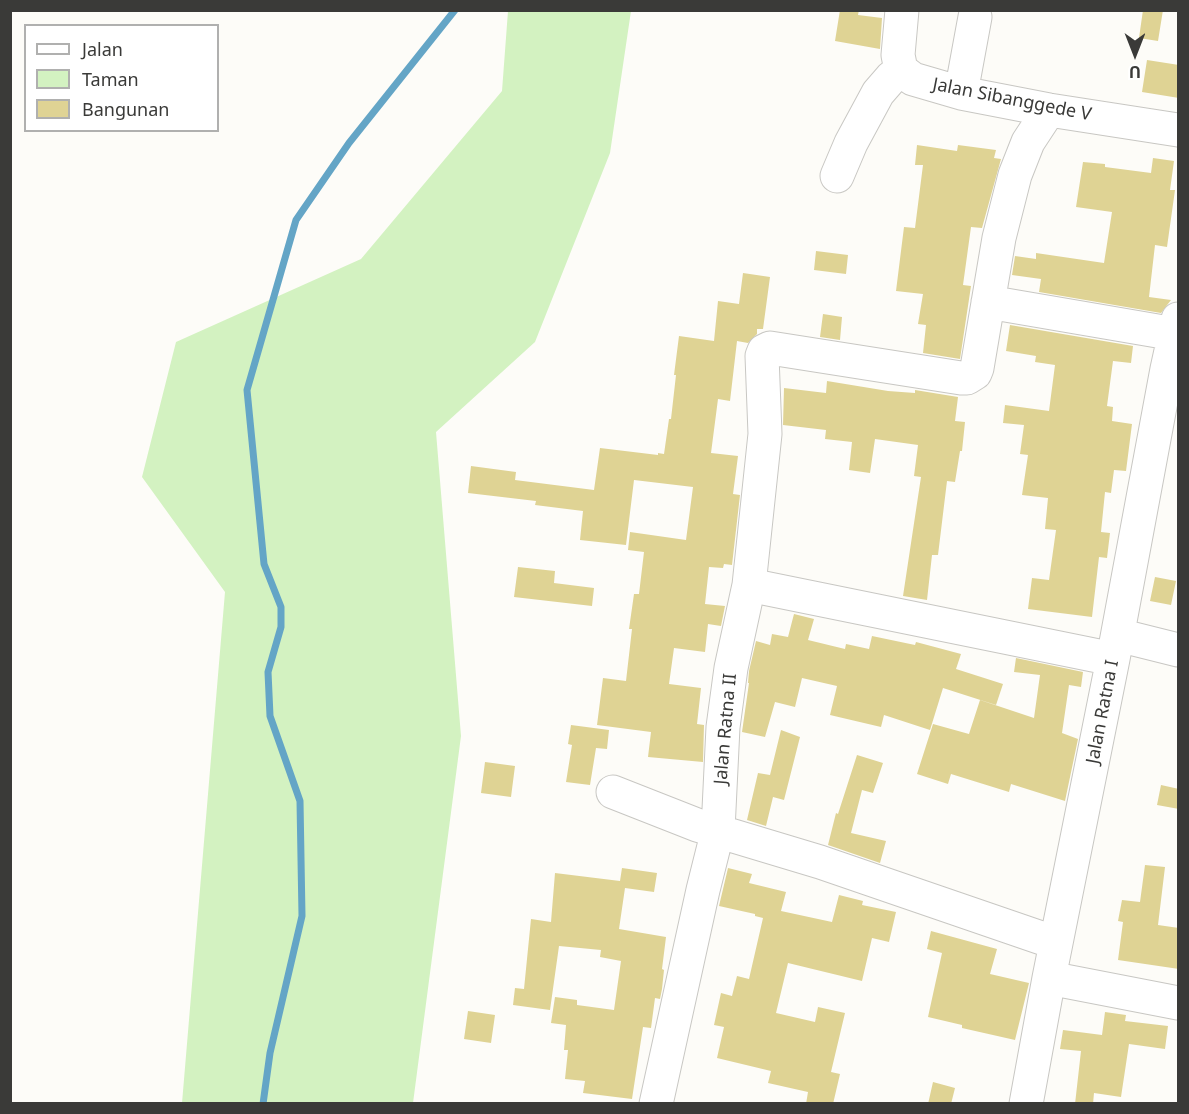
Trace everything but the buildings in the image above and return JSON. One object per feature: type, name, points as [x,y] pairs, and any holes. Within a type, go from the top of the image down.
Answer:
[{"type":"street","points":[[837,176],[851,143],[878,93],[901,70],[898,55],[902,10]]},
{"type":"street","points":[[961,93],[975,17]]},
{"type":"street","name":"Jalan Sibanggede V","points":[[901,70],[913,79],[961,93],[1050,110],[1179,130]]},
{"type":"street","points":[[1050,110],[1028,142],[1015,176],[999,238],[988,303],[1177,327]]},
{"type":"street","name":"Jalan Ratna II","points":[[656,1104],[718,830],[723,727],[731,668],[749,585],[765,434],[761,359],[764,351],[770,348],[967,378],[975,373],[977,368],[988,303]]},
{"type":"street","name":"Jalan Ratna I","points":[[1026,1104],[1056,943],[1173,370],[1177,327]]},
{"type":"street","points":[[749,585],[1116,647],[1179,650]]},
{"type":"street","points":[[613,792],[697,825],[820,862],[1056,943]]},
{"type":"street","points":[[1049,978],[1179,1003]]},
{"type":"green space","points":[[508,11],[631,11],[610,153],[535,342],[436,432],[461,736],[413,1103],[182,1103],[225,592],[142,477],[176,342],[361,259],[502,91]]},
{"type":"waterway","points":[[263,1104],[270,1053],[302,916],[300,801],[270,716],[268,672],[281,627],[281,607],[264,564],[247,390],[296,220],[349,143],[455,10]]}]
